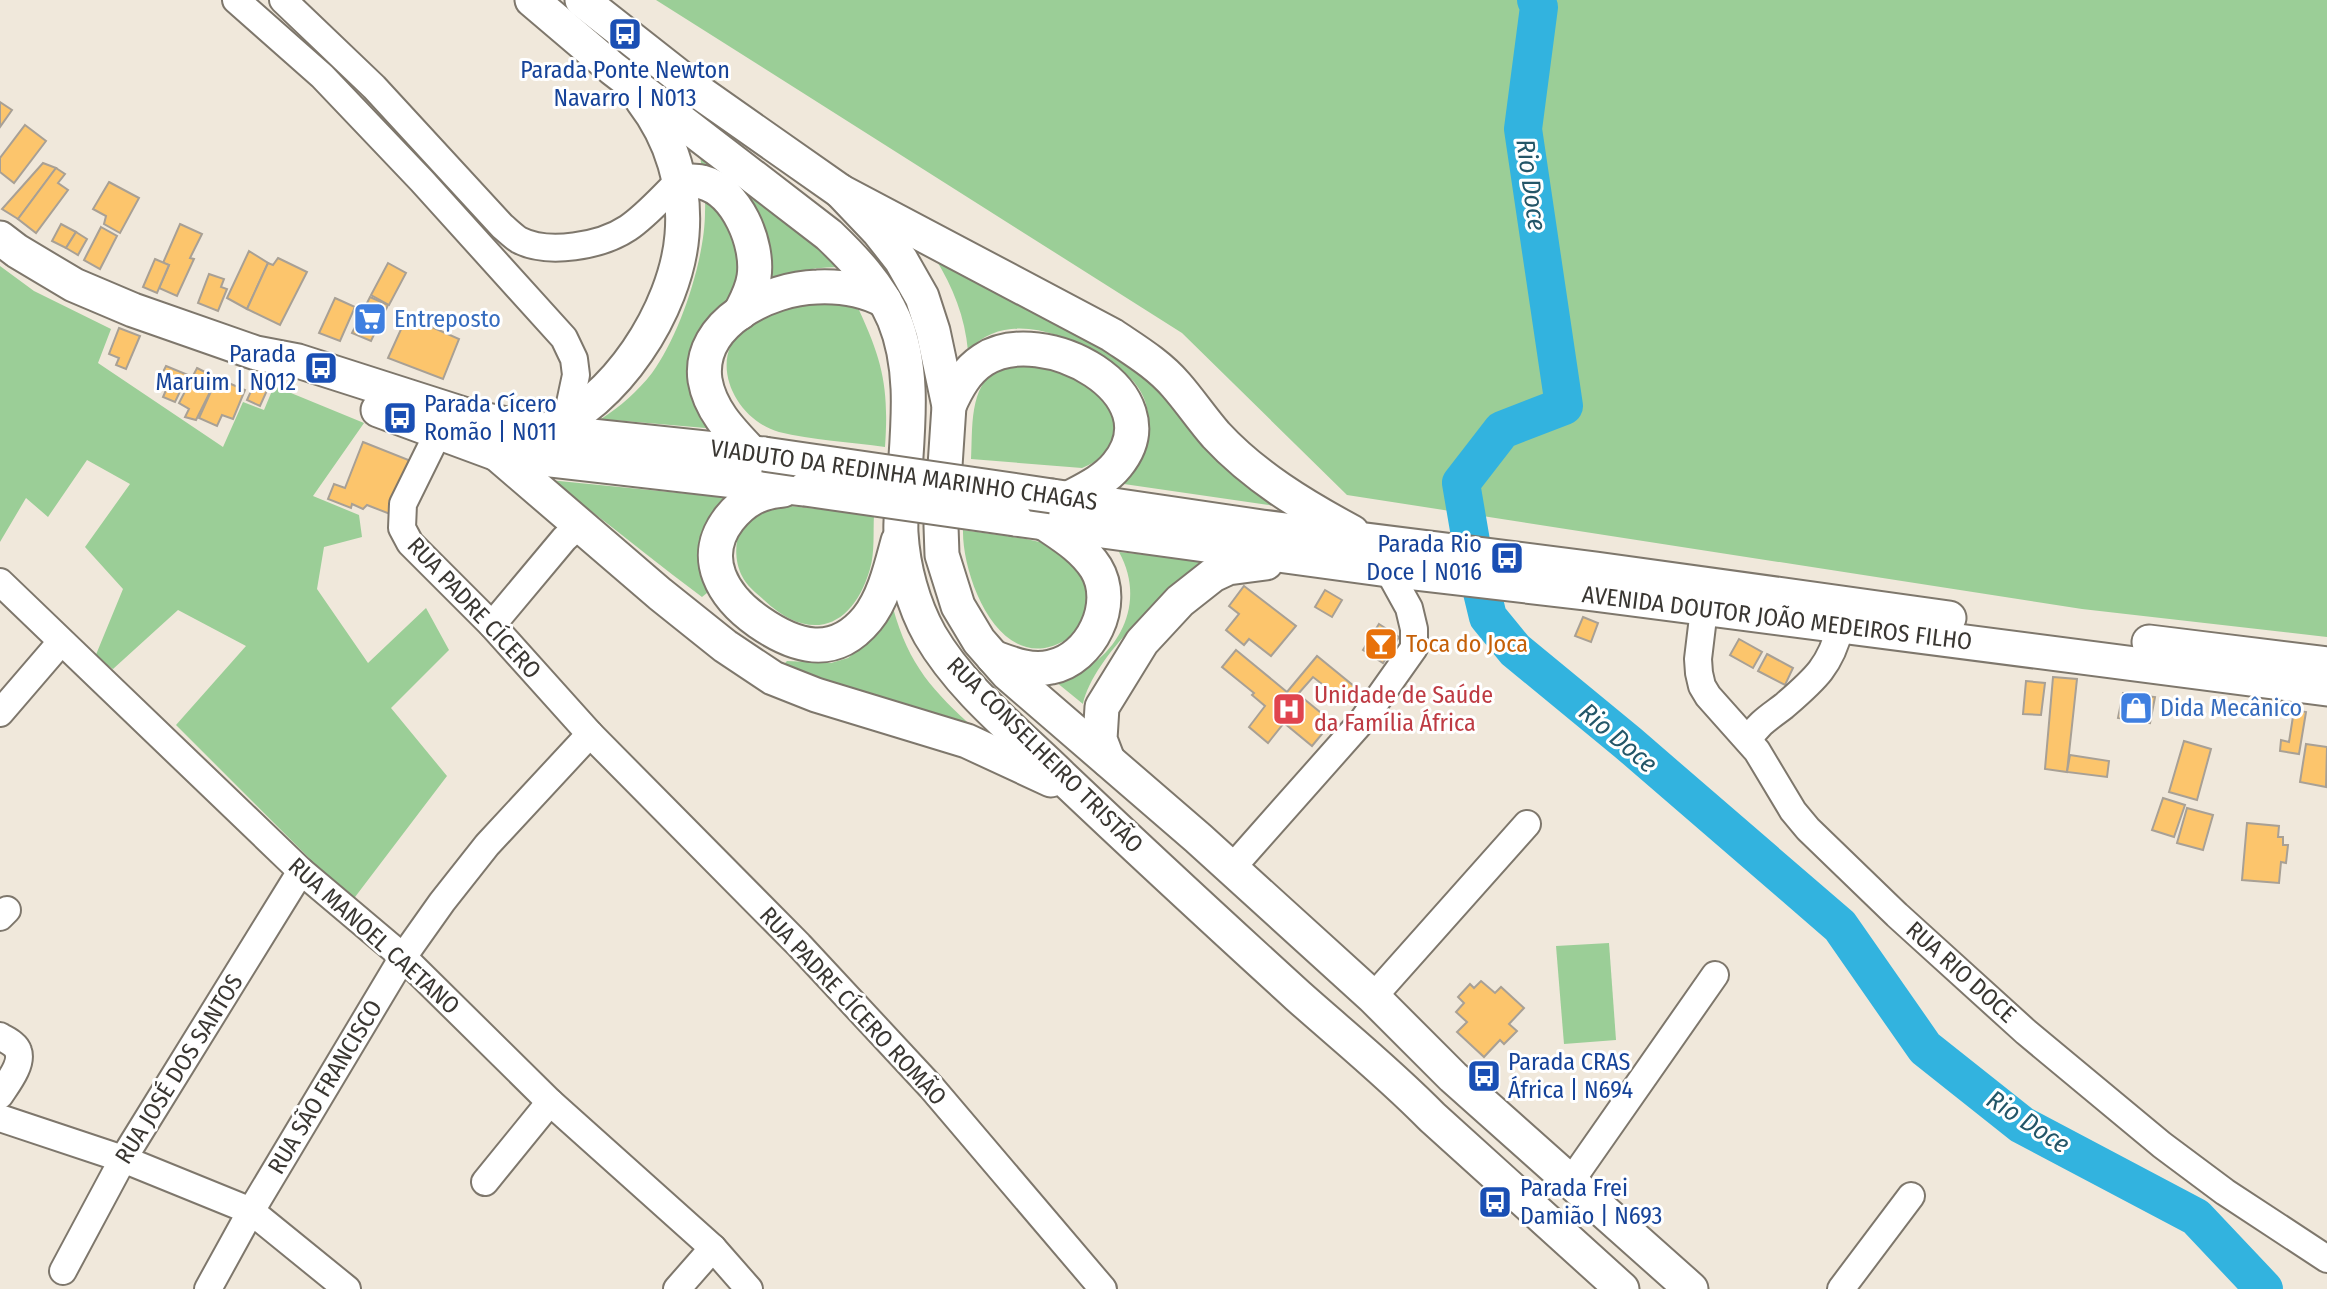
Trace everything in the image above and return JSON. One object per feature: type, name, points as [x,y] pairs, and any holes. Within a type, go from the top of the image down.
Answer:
[{"type":"main road","points":[[0,238],[47,270],[102,299],[256,353],[298,361],[476,418],[555,426],[605,392],[631,361],[666,297],[682,237],[680,180],[668,142],[655,118],[612,68],[532,0]]},
{"type":"main road","points":[[582,0],[699,92],[840,191],[1112,335],[1144,357],[1174,383],[1216,435],[1259,475],[1328,520],[1359,552]]},
{"type":"main road","name":"RUA CONSELHEIRO TRISTÃO","points":[[612,68],[829,235],[868,274],[885,301],[903,348],[907,376],[907,433],[901,532],[915,601],[928,633],[940,651],[976,693],[1082,795],[1296,994],[1622,1289]]},
{"type":"main road","points":[[680,180],[704,183],[726,196],[742,219],[754,252],[755,275],[751,293],[740,313]]},
{"type":"main road","name":"RUA CONSELHEIRO TRISTÃO","points":[[840,191],[901,260],[922,298],[942,363],[948,406],[941,526],[942,555],[958,606],[990,655],[1373,997],[1453,1077],[1691,1289]]},
{"type":"main road","points":[[758,453],[721,419],[713,405],[705,379],[705,359],[713,338],[722,327],[740,313],[774,296],[815,287],[846,288],[874,295],[885,301]]},
{"type":"main road","points":[[948,406],[958,384],[984,359],[999,352],[1023,349],[1054,351],[1095,372],[1112,385],[1125,400],[1132,418],[1131,436],[1126,451],[1108,475],[1044,509],[1097,569],[1104,598],[1102,616],[1087,643],[1067,663],[1037,669],[990,655]]},
{"type":"main road","points":[[256,353],[302,380],[504,455],[579,525],[660,594],[725,646],[773,678],[816,695],[967,741],[1024,765],[1082,795]]},
{"type":"main road","name":"VIADUTO DA REDINHA MARINHO CHAGAS","points":[[555,426],[758,453],[1044,509],[1228,549]]},
{"type":"main road","name":"VIADUTO DA REDINHA MARINHO CHAGAS","points":[[504,455],[801,488],[1262,527]]},
{"type":"main road","points":[[801,488],[767,492],[748,499],[721,531],[716,551],[718,574],[726,590],[748,614],[780,636],[799,644],[819,646],[838,641],[856,630],[868,618],[881,595],[901,532]]},
{"type":"main road","name":"AVENIDA DOUTOR JOÃO MEDEIROS FILHO","points":[[1262,527],[1399,563],[1987,623],[2327,664]]},
{"type":"main road","name":"AVENIDA DOUTOR JOÃO MEDEIROS FILHO","points":[[1228,549],[1359,552]]},
{"type":"main road","points":[[1108,760],[1100,739],[1102,706],[1142,642],[1180,601],[1200,584],[1228,568],[1247,564],[1359,552]]},
{"type":"main road","name":"AVENIDA DOUTOR JOÃO MEDEIROS FILHO","points":[[1589,581],[1704,609],[2327,689]]},
{"type":"street","points":[[236,0],[322,76],[422,181],[564,338],[574,359],[576,375],[555,426]]},
{"type":"street","points":[[283,0],[374,87],[502,226],[519,240],[540,247],[562,248],[592,243],[627,229],[680,180]]},
{"type":"street","name":"RUA PADRE CÍCERO","points":[[439,431],[403,504],[402,527],[410,543],[492,625],[590,734]]},
{"type":"street","points":[[492,625],[564,539],[579,525]]},
{"type":"street","points":[[1231,869],[1363,720],[1414,648],[1414,629],[1399,563]]},
{"type":"street","name":"RUA MANOEL CAETANO","points":[[0,582],[301,871],[403,957],[550,1102],[713,1248],[749,1289]]},
{"type":"street","name":"RUA RIO DOCE","points":[[1704,609],[1698,659],[1702,686],[1749,740],[1793,811],[1808,829],[2026,1032],[2162,1145],[2225,1192],[2327,1259]]},
{"type":"street","points":[[1749,740],[1762,722],[1826,665],[1840,627]]},
{"type":"street","points":[[0,713],[61,642]]},
{"type":"street","name":"RUA SÃO FRANCISCO","points":[[208,1289],[251,1211],[403,957],[487,845],[590,734]]},
{"type":"street","name":"RUA PADRE CÍCERO ROMÃO","points":[[590,734],[799,945],[932,1088],[1103,1289]]},
{"type":"street","points":[[1373,997],[1527,824]]},
{"type":"street","name":"RUA JOSÉ DOS SANTOS","points":[[63,1271],[123,1159],[301,871]]},
{"type":"street","points":[[1571,1181],[1715,975]]},
{"type":"street","points":[[0,1036],[16,1047],[19,1055],[12,1076],[0,1095]]},
{"type":"street","points":[[485,1182],[550,1102]]},
{"type":"street","points":[[0,1118],[123,1159],[251,1211],[347,1289]]},
{"type":"street","points":[[1841,1289],[1911,1196]]},
{"type":"street","points":[[677,1289],[713,1248]]},
{"type":"green space","points":[[656,0],[2327,0],[2327,637],[2082,609],[1347,495],[1182,333]]},
{"type":"green space","points":[[699,149],[840,267],[802,270],[773,279],[716,315],[717,429],[601,419],[628,398],[652,373],[672,338],[689,296],[704,231],[705,196]]},
{"type":"green space","points":[[935,258],[1122,359],[1141,372],[1275,506],[1117,483],[1147,433],[1148,418],[1142,393],[1126,373],[1077,343],[1028,329],[996,332],[968,351],[957,303]]},
{"type":"green space","points":[[0,266],[34,291],[111,329],[98,363],[223,447],[243,402],[264,410],[274,386],[364,423],[313,496],[359,515],[362,537],[324,547],[317,589],[368,663],[426,608],[449,650],[391,708],[447,776],[352,901],[176,725],[246,646],[178,610],[113,669],[95,657],[123,589],[85,547],[130,484],[87,460],[48,517],[26,498],[0,542]]},
{"type":"green space","points":[[808,302],[844,304],[859,310],[874,345],[882,376],[886,408],[885,447],[779,432],[750,415],[731,388],[727,356],[733,341],[744,328],[766,315]]},
{"type":"green space","points":[[1026,361],[1065,373],[1093,388],[1115,410],[1113,439],[1101,458],[1082,468],[971,459],[974,409],[982,386],[989,376],[999,369]]},
{"type":"green space","points":[[549,480],[730,498],[712,589],[702,597]]},
{"type":"green space","points":[[781,505],[874,515],[872,562],[862,589],[853,605],[828,623],[813,625],[781,614],[752,589],[740,571],[736,547],[744,524],[758,514]]},
{"type":"green space","points":[[963,530],[1038,542],[1065,551],[1072,557],[1091,596],[1080,627],[1066,640],[1049,647],[1029,648],[1012,641],[997,627],[975,590],[964,548]]},
{"type":"green space","points":[[1119,552],[1203,561],[1151,608],[1116,646],[1090,685],[1083,704],[1056,682],[1094,663],[1109,649],[1120,632],[1128,614],[1130,594],[1128,573]]},
{"type":"green space","points":[[893,608],[907,646],[924,676],[947,703],[976,730],[781,667],[787,661],[831,663],[848,658],[880,632]]},
{"type":"green space","points":[[1609,943],[1616,1040],[1564,1044],[1556,946]]},
{"type":"building","points":[[0,102],[12,110],[0,127]]},
{"type":"building","points":[[25,125],[46,141],[14,183],[0,172],[0,158]]},
{"type":"building","points":[[43,163],[56,168],[18,219],[2,209]]},
{"type":"building","points":[[56,168],[65,174],[58,183],[68,190],[36,233],[18,219]]},
{"type":"building","points":[[109,182],[139,198],[120,233],[104,224],[106,216],[93,209]]},
{"type":"building","points":[[61,224],[76,232],[66,248],[52,241]]},
{"type":"building","points":[[180,224],[202,234],[190,258],[194,259],[177,296],[159,288],[169,265],[163,263]]},
{"type":"building","points":[[101,227],[117,236],[100,269],[84,260]]},
{"type":"building","points":[[76,232],[87,239],[78,255],[66,248]]},
{"type":"building","points":[[249,251],[268,263],[247,309],[227,298]]},
{"type":"building","points":[[278,258],[307,272],[280,325],[247,309],[268,263],[273,265]]},
{"type":"building","points":[[155,259],[169,265],[157,293],[143,287]]},
{"type":"building","points":[[388,263],[406,273],[389,305],[371,295]]},
{"type":"building","points":[[209,274],[224,279],[221,287],[227,289],[218,311],[198,303]]},
{"type":"building","name":"Entreposto","points":[[370,297],[388,305],[371,341],[352,333]]},
{"type":"building","points":[[335,298],[355,307],[340,341],[319,333]]},
{"type":"building","points":[[407,316],[459,339],[443,379],[388,358]]},
{"type":"building","points":[[119,328],[140,336],[126,369],[116,365],[119,358],[109,354]]},
{"type":"building","points":[[166,366],[188,375],[175,402],[163,397],[167,388],[157,384]]},
{"type":"building","points":[[197,368],[217,378],[196,420],[185,417],[189,409],[179,403]]},
{"type":"building","points":[[217,378],[245,390],[233,419],[222,415],[217,426],[199,418]]},
{"type":"building","points":[[256,380],[269,386],[260,406],[247,400]]},
{"type":"building","points":[[363,442],[411,461],[390,514],[367,505],[363,509],[352,504],[351,508],[328,499],[334,484],[345,488]]},
{"type":"building","points":[[1244,586],[1296,626],[1271,656],[1249,639],[1244,645],[1226,630],[1239,614],[1229,606]]},
{"type":"building","points":[[1325,590],[1342,600],[1332,617],[1315,607]]},
{"type":"building","points":[[1583,617],[1598,623],[1591,642],[1575,636]]},
{"type":"building","name":"Toca do Joca","points":[[1379,624],[1399,637],[1383,663],[1363,650]]},
{"type":"building","points":[[1739,639],[1762,652],[1753,668],[1730,655]]},
{"type":"building","points":[[1236,650],[1287,692],[1317,656],[1355,687],[1344,701],[1313,677],[1298,694],[1332,722],[1312,746],[1284,723],[1268,743],[1249,727],[1265,706],[1252,695],[1254,693],[1222,667]]},
{"type":"building","points":[[1767,654],[1793,668],[1785,685],[1758,671]]},
{"type":"building","points":[[2053,677],[2077,679],[2067,772],[2045,769]]},
{"type":"building","points":[[2026,681],[2045,683],[2041,715],[2023,714]]},
{"type":"building","name":"Dida Mecânico","points":[[2123,693],[2155,697],[2150,723],[2118,718]]},
{"type":"building","points":[[2294,710],[2306,712],[2299,754],[2280,751],[2281,740],[2289,742]]},
{"type":"building","points":[[2184,741],[2211,749],[2197,800],[2169,792]]},
{"type":"building","points":[[2306,744],[2327,747],[2326,787],[2300,782]]},
{"type":"building","points":[[2070,755],[2109,761],[2107,777],[2067,772]]},
{"type":"building","points":[[2163,798],[2185,805],[2174,837],[2152,830]]},
{"type":"building","points":[[2187,808],[2213,815],[2203,850],[2177,843]]},
{"type":"building","points":[[2247,823],[2279,826],[2278,837],[2283,837],[2283,845],[2288,845],[2286,863],[2281,862],[2279,883],[2242,880]]},
{"type":"building","points":[[1481,981],[1495,993],[1501,987],[1524,1008],[1509,1024],[1517,1031],[1504,1044],[1500,1040],[1484,1057],[1457,1032],[1467,1022],[1456,1012],[1464,1003],[1458,997],[1470,984],[1474,988]]},
{"type":"waterway","name":"Rio Doce","points":[[1536,0],[1539,7],[1523,129],[1564,406],[1502,430],[1461,483],[1474,559],[1488,617],[1515,650],[1628,743],[1840,926],[1925,1048],[2022,1125],[2196,1217],[2264,1289]]},
{"type":"place","name":"Parada Ponte Newton Navarro | N013","points":[[625,34]]},
{"type":"place","name":"Entreposto","points":[[370,319]]},
{"type":"place","name":"Parada Maruim | N012","points":[[321,368]]},
{"type":"place","name":"Parada Cícero Romão | N011","points":[[400,418]]},
{"type":"place","name":"Parada Rio Doce | N016","points":[[1507,558]]},
{"type":"place","name":"Toca do Joca","points":[[1381,644]]},
{"type":"place","name":"Dida Mecânico","points":[[2136,708]]},
{"type":"place","name":"Unidade de Saúde da Família África","points":[[1289,709]]},
{"type":"place","name":"Parada CRAS África | N694","points":[[1484,1076]]},
{"type":"place","name":"Parada Frei Damião | N693","points":[[1495,1202]]}]
